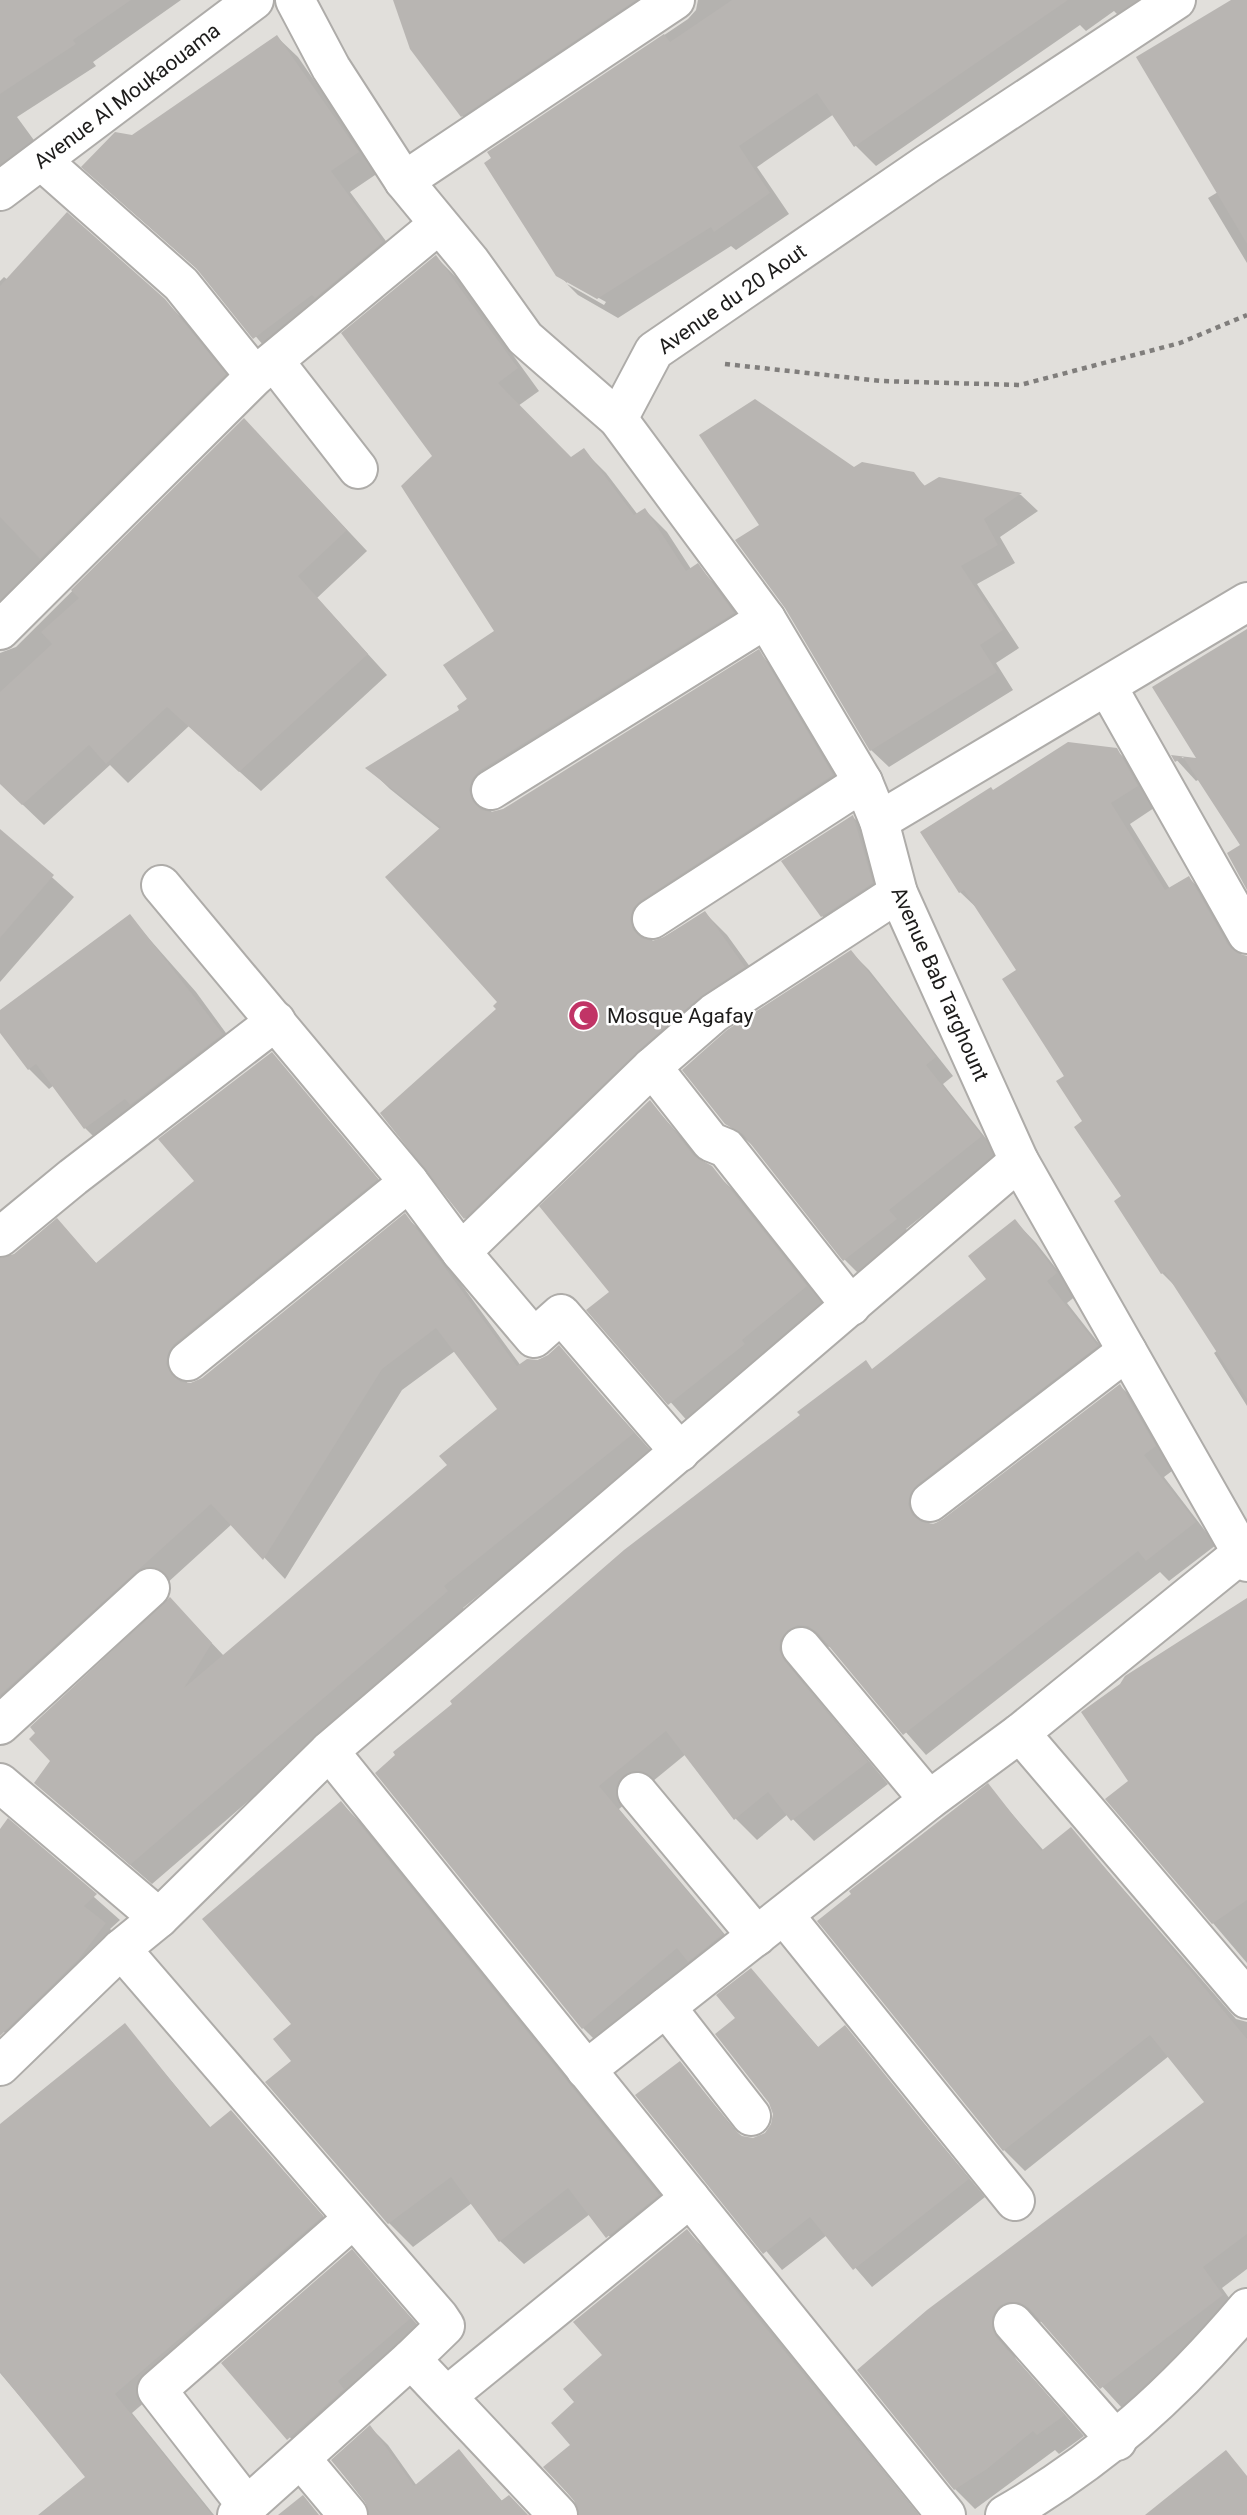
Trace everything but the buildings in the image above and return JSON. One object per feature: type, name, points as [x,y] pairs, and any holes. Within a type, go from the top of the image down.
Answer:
[{"type":"street","name":"Avenue Al Moukaouama","points":[[0,191],[254,0]]},
{"type":"street","points":[[295,0],[331,68],[404,181],[470,261],[525,338],[618,419]]},
{"type":"street","points":[[404,181],[675,0]]},
{"type":"street","name":"Avenue du 20 Aout","points":[[618,419],[654,351],[927,164],[1176,0]]},
{"type":"street","points":[[42,161],[181,284],[358,469]]},
{"type":"street","points":[[0,630],[264,369],[438,225]]},
{"type":"street","name":"Avenue Bab Targhount","points":[[618,419],[766,619],[863,782],[879,821],[898,893],[1019,1161],[1244,1557]]},
{"type":"street","points":[[879,821],[1247,603]]},
{"type":"street","points":[[491,790],[766,619]]},
{"type":"street","points":[[1107,685],[1247,934]]},
{"type":"street","points":[[652,919],[863,782]]},
{"type":"street","points":[[161,885],[409,1182],[461,1252],[534,1338],[561,1314],[680,1452]]},
{"type":"street","points":[[461,1252],[652,1067],[714,1013],[898,893]]},
{"type":"street","points":[[0,1237],[73,1177],[276,1021]]},
{"type":"street","points":[[652,1067],[711,1142],[726,1148],[851,1306]]},
{"type":"street","points":[[0,2066],[121,1949],[159,1918],[329,1751],[1019,1161]]},
{"type":"street","points":[[188,1361],[409,1182]]},
{"type":"street","points":[[930,1502],[1127,1352]]},
{"type":"street","points":[[586,2070],[1244,1557]]},
{"type":"street","points":[[0,1725],[150,1588]]},
{"type":"street","points":[[801,1647],[929,1800]]},
{"type":"street","points":[[1020,1733],[1247,1999]]},
{"type":"street","points":[[329,1751],[946,2515]]},
{"type":"street","points":[[0,1783],[159,1918]]},
{"type":"street","points":[[637,1792],[770,1925],[1015,2201]]},
{"type":"street","points":[[121,1949],[445,2326],[302,2460],[242,2511],[158,2390],[353,2219]]},
{"type":"street","points":[[666,2007],[751,2116]]},
{"type":"street","points":[[447,2396],[690,2198]]},
{"type":"street","points":[[1006,2515],[1117,2441],[1199,2365],[1247,2308]]},
{"type":"street","points":[[1013,2323],[1117,2441]]},
{"type":"street","points":[[411,2359],[558,2515]]},
{"type":"street","points":[[302,2460],[348,2515]]},
{"type":"path","points":[[654,351],[765,370],[881,381],[1020,385],[1180,343],[1247,315]]},
{"type":"place","name":"Mosque Agafay","points":[[584,1016]]}]
